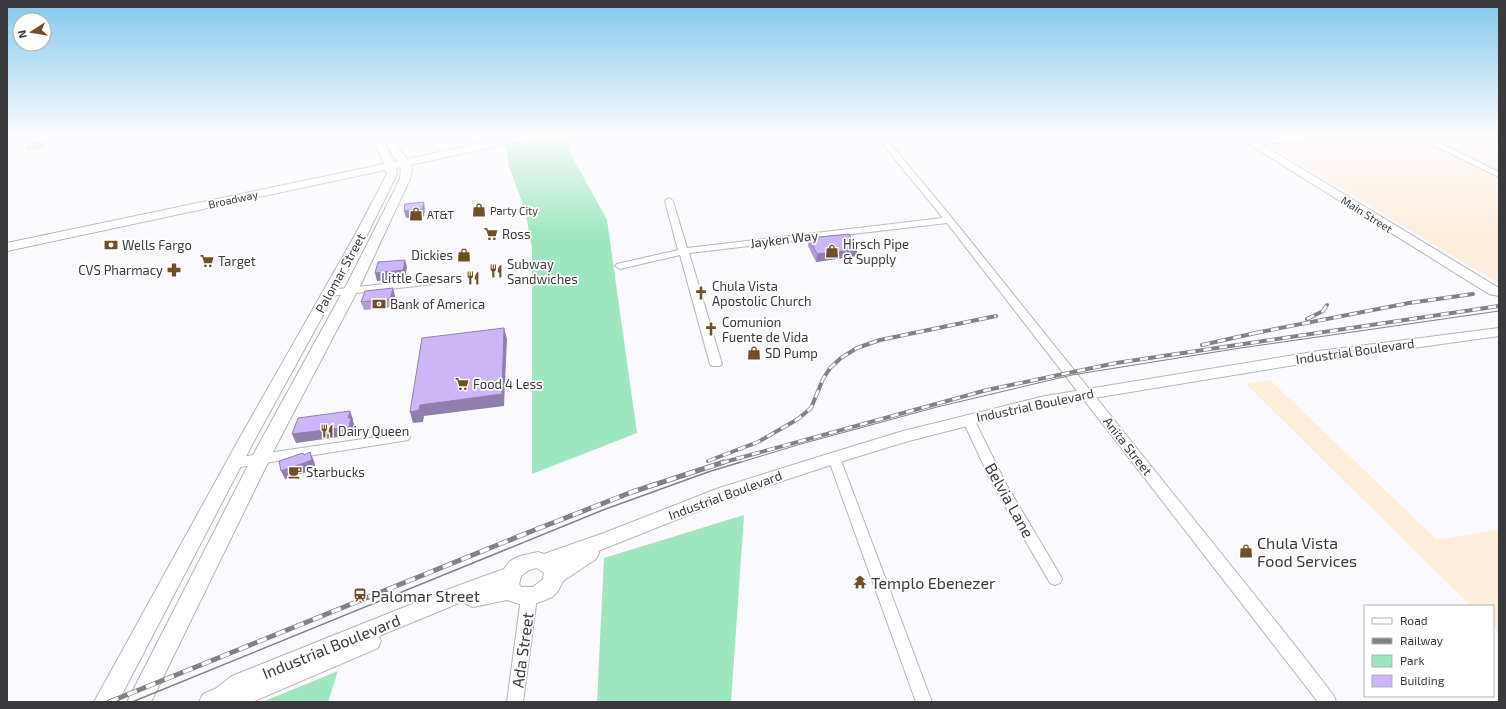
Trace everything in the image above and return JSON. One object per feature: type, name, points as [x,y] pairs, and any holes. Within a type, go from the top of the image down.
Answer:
[{"type":"main road","name":"Broadway","points":[[7,247],[196,204],[360,169]]},
{"type":"main road","name":"Palomar Street","points":[[106,702],[234,463],[330,293],[392,174],[391,169]]},
{"type":"main road","name":"Palomar Street","points":[[139,702],[261,458],[350,291],[408,173],[406,169]]},
{"type":"main road","name":"Main Street","points":[[1295,169],[1497,293]]},
{"type":"main road","name":"Broadway","points":[[7,241],[196,204]]},
{"type":"main road","name":"Industrial Boulevard","points":[[549,569],[611,538],[725,493],[834,458],[968,419],[1045,401],[1086,394],[1326,355],[1499,332]]},
{"type":"main road","name":"Industrial Boulevard","points":[[217,700],[236,698],[469,599],[517,588],[544,593],[553,582],[549,569],[531,561],[525,563],[514,570],[517,588]]},
{"type":"street","name":"Anita Street","points":[[907,169],[1291,653],[1328,702]]},
{"type":"street","points":[[1487,169],[1499,175]]},
{"type":"street","points":[[669,201],[716,364]]},
{"type":"street","name":"Jayken Way","points":[[620,266],[684,251],[949,220]]},
{"type":"street","points":[[330,293],[448,280]]},
{"type":"street","name":"Belvia Lane","points":[[968,419],[1000,485],[1055,580]]},
{"type":"street","points":[[234,463],[404,437]]},
{"type":"street","points":[[834,458],[924,702]]},
{"type":"street","name":"Ada Street","points":[[515,702],[517,588]]},
{"type":"shaded area","points":[[1309,169],[1499,169],[1498,283]]},
{"type":"shaded area","points":[[1270,380],[1437,540],[1499,529],[1499,633],[1494,628],[1494,605],[1470,605],[1246,384]]},
{"type":"green space","points":[[510,169],[579,169],[607,220],[637,433],[532,474],[532,248],[525,210]]},
{"type":"green space","points":[[744,515],[731,702],[597,702],[604,558]]},
{"type":"green space","points":[[338,671],[328,702],[262,702]]},
{"type":"building","points":[[424,202],[422,209],[404,211],[405,204]]},
{"type":"building","points":[[849,234],[857,249],[817,254],[809,238]]},
{"type":"building","points":[[405,260],[403,270],[375,273],[378,262]]},
{"type":"building","points":[[393,288],[390,299],[361,302],[365,291]]},
{"type":"building","name":"Food 4 Less","points":[[504,328],[502,394],[420,405],[419,410],[410,412],[422,338]]},
{"type":"building","points":[[350,411],[348,418],[351,418],[349,427],[292,434],[298,418]]},
{"type":"building","points":[[310,452],[312,460],[281,471],[279,461],[303,453],[304,455]]},
{"type":"tram line","points":[[738,463],[801,444],[937,407],[1072,375],[1234,349],[1499,311]]},
{"type":"tram line","points":[[132,702],[603,510],[708,472],[741,462]]},
{"type":"railway","points":[[1259,332],[1409,303],[1473,294]]},
{"type":"railway","points":[[1307,319],[1323,311],[1327,305]]},
{"type":"railway","points":[[721,463],[987,390],[1116,363],[1499,306]]},
{"type":"railway","points":[[708,461],[758,442],[798,419],[811,408],[823,379],[830,368],[841,358],[857,348],[880,340],[996,316]]},
{"type":"railway","points":[[1202,345],[1259,332]]},
{"type":"railway","points":[[1255,333],[1259,332]]},
{"type":"railway","points":[[109,702],[532,531],[632,492],[724,462]]},
{"type":"place","name":"Party City","points":[[479,210]]},
{"type":"place","name":"AT&T","points":[[416,214]]},
{"type":"place","name":"Ross","points":[[491,234]]},
{"type":"place","name":"Wells Fargo","points":[[111,245]]},
{"type":"place","name":"Hirsch Pipe & Supply","points":[[832,251]]},
{"type":"place","name":"Dickies","points":[[464,255]]},
{"type":"place","name":"Target","points":[[207,261]]},
{"type":"place","name":"CVS Pharmacy","points":[[174,270]]},
{"type":"place","name":"Subway Sandwiches","points":[[496,271]]},
{"type":"place","name":"Little Caesars","points":[[473,278]]},
{"type":"place","name":"Chula Vista Apostolic Church","points":[[701,293]]},
{"type":"place","name":"Bank of America","points":[[379,304]]},
{"type":"place","name":"Comunion Fuente de Vida","points":[[711,329]]},
{"type":"place","name":"SD Pump","points":[[754,353]]},
{"type":"place","name":"Food 4 Less","points":[[462,384]]},
{"type":"place","name":"Dairy Queen","points":[[327,431]]},
{"type":"place","name":"Starbucks","points":[[295,472]]},
{"type":"place","name":"Chula Vista Food Services","points":[[1246,551]]},
{"type":"place","name":"Templo Ebenezer","points":[[860,582]]},
{"type":"place","name":"Palomar Street","points":[[360,595]]}]
